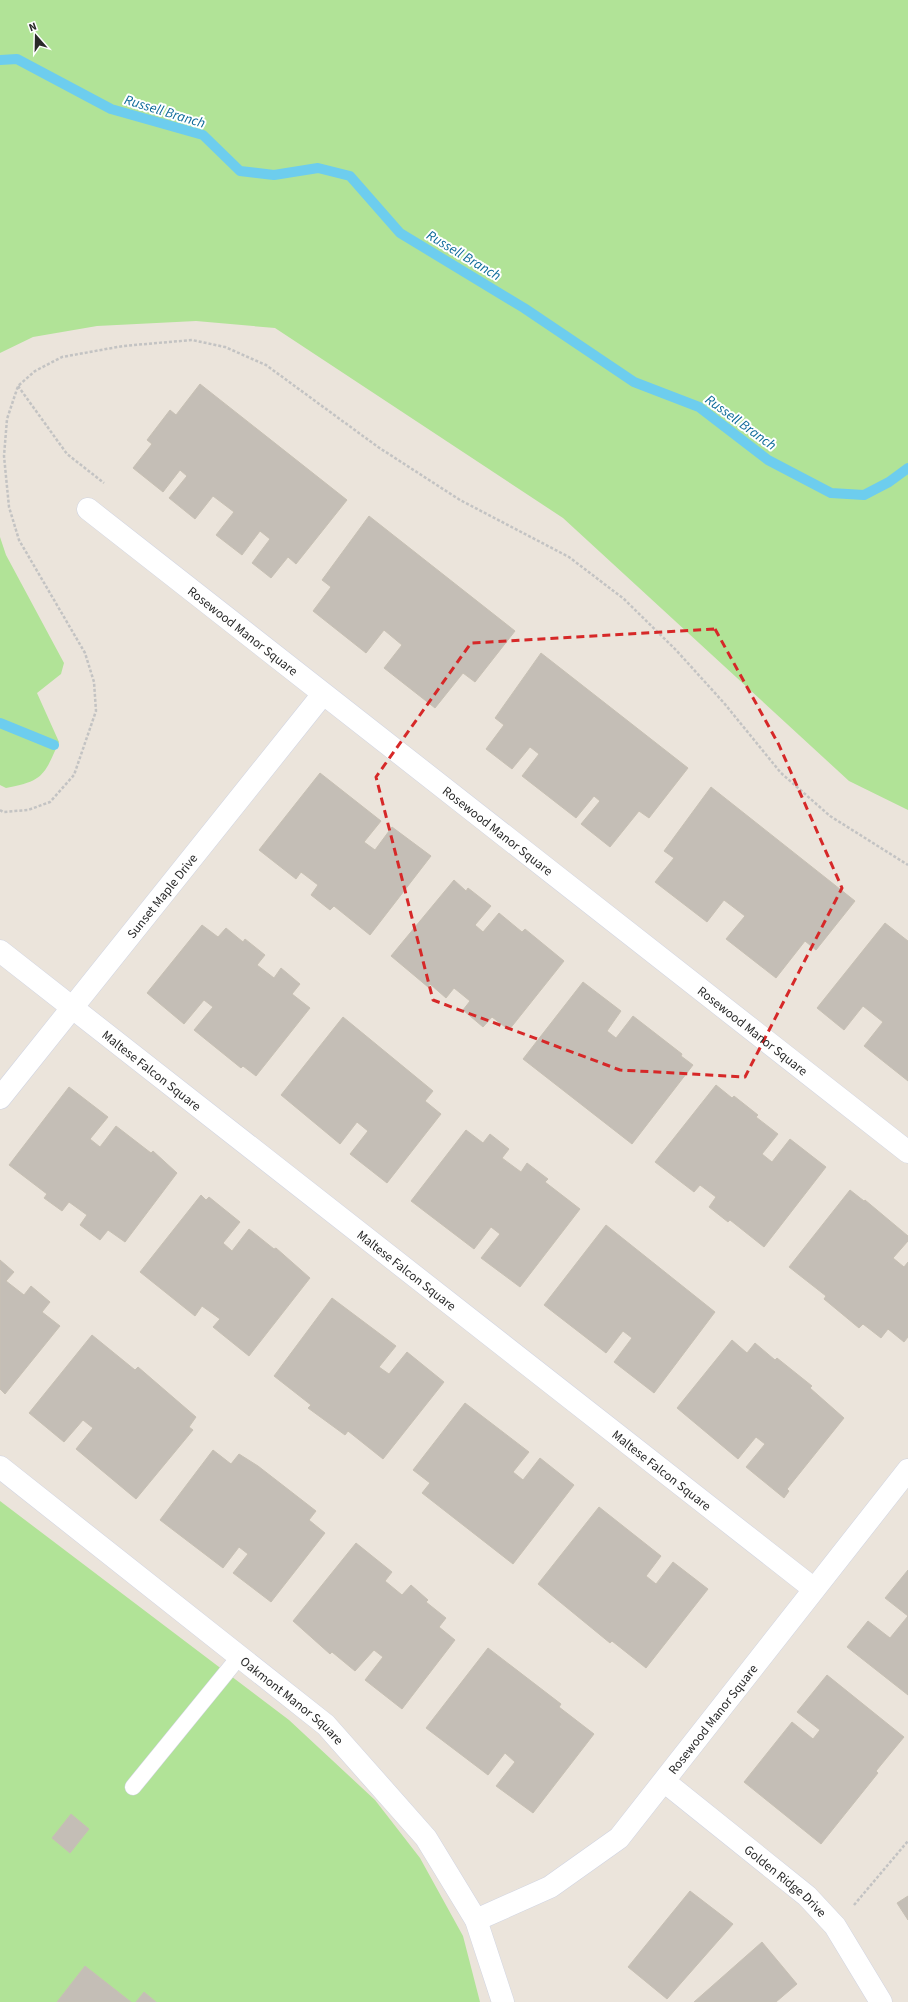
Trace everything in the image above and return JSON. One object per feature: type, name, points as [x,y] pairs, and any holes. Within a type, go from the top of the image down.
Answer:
[{"type":"street","name":"Rosewood Manor Square","points":[[88,509],[908,1152]]},
{"type":"street","name":"Sunset Maple Drive","points":[[0,1098],[71,1007],[324,694]]},
{"type":"street","name":"Maltese Falcon Square","points":[[0,951],[814,1589]]},
{"type":"street","name":"Oakmont Manor Square","points":[[0,1467],[326,1725],[426,1838],[476,1920],[503,2002]]},
{"type":"street","name":"Rosewood Manor Square","points":[[476,1920],[550,1887],[619,1838],[665,1782],[908,1470]]},
{"type":"street","name":"Golden Ridge Drive","points":[[665,1782],[807,1896],[835,1926],[881,2002]]},
{"type":"lane","points":[[133,1787],[239,1657]]},
{"type":"path","points":[[0,810],[3,812],[28,810],[50,802],[74,775],[96,710],[94,682],[85,653],[19,540],[9,507],[4,456],[7,419],[18,386],[35,371],[62,357],[123,346],[192,340],[225,347],[266,366],[378,447],[460,500],[569,557],[624,599],[681,656],[724,702],[781,773],[830,816],[908,865]]},
{"type":"path","points":[[18,386],[67,454],[110,488]]},
{"type":"path","points":[[835,1926],[908,1841]]},
{"type":"highlighted area","points":[[715,629],[779,745],[842,888],[745,1077],[620,1070],[433,1000],[376,777],[471,643]]},
{"type":"green space","points":[[0,0],[908,0],[908,810],[849,781],[563,518],[275,328],[196,321],[97,326],[33,337],[0,353]]},
{"type":"green space","points":[[0,537],[6,555],[64,663],[61,674],[37,693],[59,742],[50,762],[46,769],[36,779],[6,788],[0,785]]},
{"type":"green space","points":[[0,1501],[289,1720],[375,1800],[420,1858],[463,1936],[480,2002],[0,2002]]},
{"type":"building","points":[[200,384],[347,500],[296,564],[288,557],[271,578],[252,563],[270,539],[260,531],[242,555],[216,535],[234,512],[213,496],[195,519],[169,498],[187,476],[180,470],[163,492],[133,468],[152,444],[147,440],[170,410],[176,415]]},
{"type":"building","points":[[369,516],[515,631],[475,682],[463,673],[435,708],[384,668],[402,645],[384,630],[366,653],[313,611],[331,587],[322,580]]},
{"type":"building","points":[[541,653],[688,768],[649,818],[639,811],[610,847],[581,824],[600,801],[594,796],[576,818],[522,776],[539,754],[530,747],[512,769],[486,749],[504,725],[495,718]]},
{"type":"building","points":[[320,773],[381,821],[364,842],[375,850],[392,827],[431,856],[370,935],[334,906],[330,910],[311,895],[318,885],[301,872],[296,879],[259,850]]},
{"type":"building","points":[[711,787],[855,901],[816,950],[805,941],[776,978],[726,939],[745,916],[724,900],[707,922],[655,882],[674,858],[664,851]]},
{"type":"building","points":[[454,880],[466,891],[468,888],[491,906],[475,925],[483,932],[499,913],[522,932],[525,929],[564,961],[509,1030],[492,1017],[483,1027],[463,1010],[470,1001],[454,988],[446,998],[430,984],[428,987],[391,956]]},
{"type":"building","points":[[885,923],[908,941],[908,1081],[864,1046],[883,1022],[863,1006],[844,1030],[817,1008]]},
{"type":"building","points":[[202,925],[218,937],[226,928],[243,942],[245,939],[265,955],[257,965],[274,978],[281,968],[300,984],[292,994],[310,1008],[256,1076],[243,1066],[241,1068],[194,1030],[213,1007],[204,1000],[184,1024],[147,993]]},
{"type":"building","points":[[583,982],[621,1011],[607,1031],[616,1038],[633,1016],[682,1054],[681,1056],[693,1065],[632,1144],[523,1059]]},
{"type":"building","points":[[343,1017],[433,1091],[425,1101],[441,1114],[387,1183],[350,1154],[368,1131],[357,1122],[340,1144],[281,1095]]},
{"type":"building","points":[[716,1085],[732,1098],[734,1096],[758,1115],[756,1117],[778,1134],[762,1154],[772,1162],[790,1139],[826,1167],[764,1247],[730,1220],[728,1222],[709,1207],[716,1197],[700,1185],[694,1192],[655,1162]]},
{"type":"building","points":[[69,1087],[108,1117],[90,1139],[100,1147],[116,1126],[151,1153],[153,1151],[177,1173],[125,1242],[108,1230],[100,1240],[80,1225],[87,1215],[69,1202],[62,1211],[44,1198],[47,1194],[9,1165]]},
{"type":"building","points":[[466,1130],[483,1143],[490,1134],[509,1149],[502,1158],[521,1172],[527,1163],[548,1179],[545,1182],[580,1209],[520,1287],[481,1258],[500,1234],[491,1227],[474,1249],[411,1201]]},
{"type":"building","points":[[850,1190],[864,1201],[865,1200],[908,1236],[908,1241],[893,1258],[904,1267],[908,1262],[908,1337],[904,1342],[888,1329],[881,1338],[863,1324],[859,1328],[824,1299],[826,1296],[789,1267]]},
{"type":"building","points":[[201,1195],[206,1200],[209,1197],[240,1222],[223,1243],[232,1251],[249,1229],[274,1249],[276,1248],[310,1278],[249,1356],[213,1327],[220,1319],[202,1306],[195,1316],[140,1272]]},
{"type":"building","points":[[606,1225],[715,1312],[654,1393],[614,1362],[632,1338],[623,1331],[606,1353],[544,1305]]},
{"type":"building","points":[[0,1260],[14,1272],[6,1281],[24,1295],[31,1286],[50,1302],[42,1312],[60,1326],[5,1394],[0,1389]]},
{"type":"building","points":[[332,1298],[396,1346],[379,1367],[389,1374],[407,1352],[444,1382],[383,1459],[348,1431],[345,1435],[308,1408],[311,1405],[274,1376]]},
{"type":"building","points":[[92,1335],[135,1370],[138,1367],[196,1417],[189,1427],[193,1430],[136,1499],[76,1449],[93,1428],[83,1420],[64,1442],[29,1413]]},
{"type":"building","points":[[732,1340],[747,1353],[755,1343],[775,1360],[777,1358],[812,1386],[810,1388],[844,1418],[787,1489],[789,1491],[784,1498],[746,1467],[765,1444],[756,1437],[738,1459],[677,1408]]},
{"type":"building","points":[[465,1403],[529,1452],[513,1472],[523,1480],[540,1458],[574,1485],[513,1564],[422,1493],[430,1483],[413,1470]]},
{"type":"building","points":[[213,1450],[231,1464],[239,1454],[258,1466],[316,1511],[309,1520],[325,1533],[271,1602],[233,1573],[248,1554],[239,1547],[223,1568],[160,1520]]},
{"type":"building","points":[[599,1507],[661,1556],[646,1576],[656,1584],[673,1562],[708,1589],[646,1668],[612,1641],[610,1643],[538,1584]]},
{"type":"building","points":[[356,1543],[392,1572],[385,1581],[402,1595],[411,1585],[428,1600],[426,1602],[446,1618],[439,1627],[455,1640],[402,1709],[365,1680],[383,1657],[374,1650],[355,1671],[332,1652],[330,1654],[293,1621]]},
{"type":"building","points":[[908,1570],[908,1616],[885,1598]]},
{"type":"building","points":[[908,1616],[908,1695],[847,1647],[868,1621],[890,1638]]},
{"type":"building","points":[[488,1648],[561,1704],[559,1707],[594,1734],[533,1813],[496,1786],[515,1762],[505,1753],[488,1775],[426,1728]]},
{"type":"building","points":[[827,1675],[904,1737],[876,1771],[878,1773],[821,1844],[744,1782],[792,1722],[813,1739],[820,1730],[797,1712]]},
{"type":"building","points":[[71,1814],[89,1829],[70,1853],[52,1838]]},
{"type":"building","points":[[690,1891],[733,1924],[667,1999],[628,1967]]},
{"type":"building","points":[[908,1896],[908,1920],[897,1903]]},
{"type":"building","points":[[762,1942],[797,1984],[776,2002],[694,2002]]},
{"type":"building","points":[[85,1966],[131,2002],[57,2002]]},
{"type":"building","points":[[144,1992],[156,2002],[136,2002]]},
{"type":"waterway","name":"Russell Branch","points":[[0,60],[17,59],[111,109],[203,135],[240,171],[274,175],[318,168],[350,176],[400,233],[524,308],[634,382],[699,407],[768,460],[831,493],[864,495],[889,482],[908,468]]},
{"type":"waterway","points":[[0,723],[54,745]]}]
